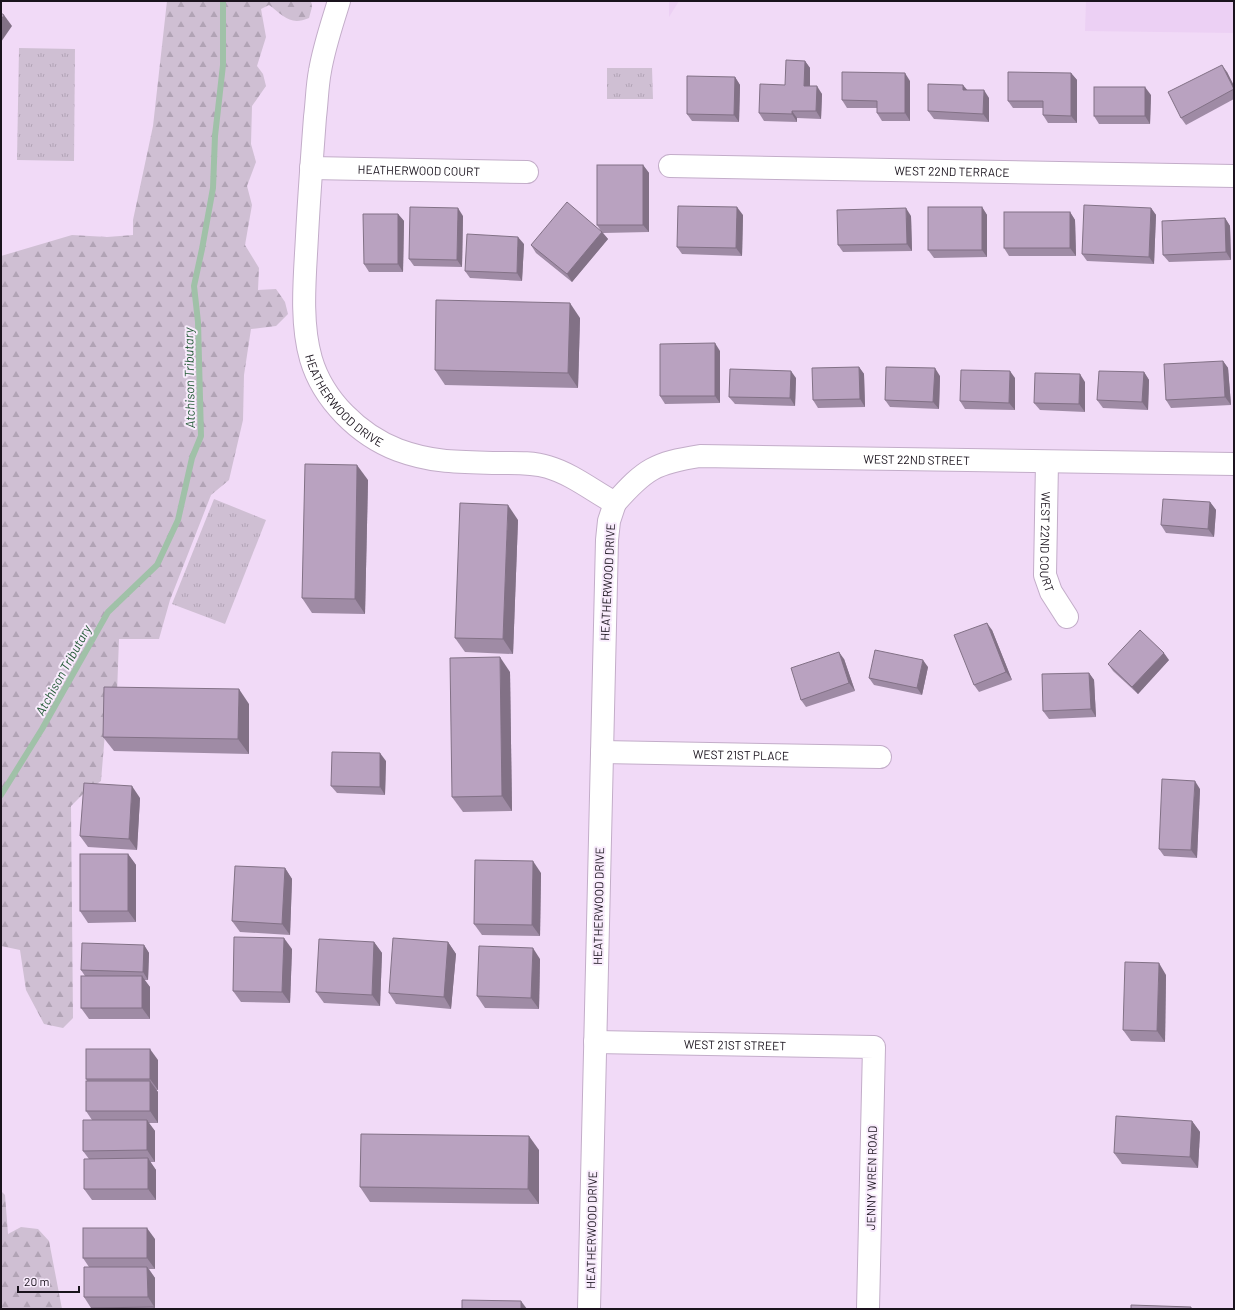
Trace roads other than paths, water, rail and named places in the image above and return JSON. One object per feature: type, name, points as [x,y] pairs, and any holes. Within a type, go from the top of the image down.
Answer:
[{"type":"street","name":"HEATHERWOOD DRIVE","points":[[339,1],[331,25],[320,72],[311,168],[306,257],[306,334],[311,359],[319,378],[330,396],[346,417],[370,436],[396,449],[424,459],[452,462],[526,463],[548,466],[567,475],[615,503],[609,521],[606,540],[590,1309]]},
{"type":"street","name":"WEST 22ND TERRACE","points":[[670,166],[1234,176]]},
{"type":"street","name":"HEATHERWOOD COURT","points":[[311,168],[527,172]]},
{"type":"street","name":"WEST 22ND STREET","points":[[615,503],[635,480],[652,468],[672,461],[700,456],[1234,464]]},
{"type":"street","name":"WEST 22ND COURT","points":[[1047,462],[1046,576],[1051,592],[1067,617]]},
{"type":"street","name":"WEST 21ST PLACE","points":[[602,752],[880,757]]},
{"type":"street","name":"WEST 21ST STREET","points":[[595,1042],[874,1047]]},
{"type":"street","name":"JENNY WREN ROAD","points":[[868,1309],[874,1047]]},
{"type":"waterway","name":"Atchison Tributary","points":[[1,795],[42,729],[108,612],[157,565],[178,520],[192,458],[201,436],[198,322],[194,286],[213,188],[215,136],[223,65],[223,1]]}]
